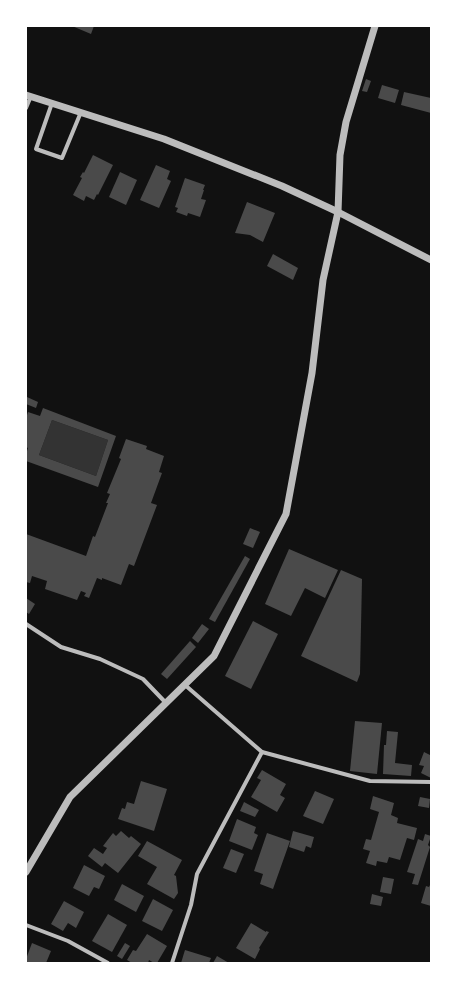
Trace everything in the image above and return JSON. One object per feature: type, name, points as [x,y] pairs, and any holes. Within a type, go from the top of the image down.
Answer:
[{"type":"street","points":[[26,872],[70,797],[214,656],[286,514],[312,373],[323,280],[338,212],[340,155],[346,122],[375,26]]},
{"type":"street","points":[[26,108],[28,95],[164,139],[282,186],[338,212],[431,260]]},
{"type":"street","points":[[52,103],[36,149],[62,158],[81,112]]},
{"type":"street","points":[[26,624],[61,648],[100,659],[143,679],[166,703]]},
{"type":"street","points":[[185,685],[262,752],[370,781],[431,782]]},
{"type":"street","points":[[172,963],[191,906],[197,874],[262,752]]},
{"type":"street","points":[[26,925],[68,941],[108,963]]},
{"type":"shaded area","points":[[52,420],[108,440],[96,476],[39,455]]},
{"type":"building","points":[[72,26],[94,26],[91,34]]},
{"type":"building","points":[[366,79],[371,81],[367,92],[362,91]]},
{"type":"building","points":[[382,85],[399,90],[395,103],[378,98]]},
{"type":"building","points":[[404,92],[431,98],[431,113],[401,105]]},
{"type":"building","points":[[93,155],[113,165],[94,200],[86,196],[84,201],[73,195],[82,178],[80,177],[83,172],[84,173]]},
{"type":"building","points":[[156,165],[170,171],[167,179],[171,181],[159,208],[140,200]]},
{"type":"building","points":[[120,172],[137,180],[126,205],[109,197]]},
{"type":"building","points":[[185,178],[205,185],[201,199],[206,200],[200,217],[188,213],[187,216],[176,212],[178,208],[175,207]]},
{"type":"building","points":[[247,202],[275,213],[263,242],[250,235],[235,233]]},
{"type":"building","points":[[273,254],[298,268],[293,280],[267,266]]},
{"type":"building","points":[[27,397],[38,402],[36,408],[26,404]]},
{"type":"building","points":[[43,408],[116,436],[98,487],[26,461],[28,448],[26,447],[26,418],[28,412],[40,416]],"holes":[[[52,420],[108,440],[96,476],[39,455]]]},
{"type":"building","points":[[126,439],[147,446],[146,449],[164,456],[159,472],[162,473],[151,503],[157,505],[134,566],[129,564],[121,585],[102,578],[102,580],[97,578],[89,598],[84,596],[86,593],[81,591],[77,600],[45,589],[47,581],[32,576],[30,583],[26,582],[26,534],[86,556],[93,536],[95,537],[108,503],[106,503],[110,494],[107,493],[121,459],[119,458]]},
{"type":"building","points":[[250,528],[260,532],[253,548],[243,544]]},
{"type":"building","points":[[289,549],[338,570],[325,598],[305,588],[291,616],[265,604]]},
{"type":"building","points":[[245,556],[250,559],[215,622],[209,619]]},
{"type":"building","points":[[341,570],[362,579],[360,674],[357,682],[301,656]]},
{"type":"building","points":[[26,598],[35,604],[29,614],[26,612]]},
{"type":"building","points":[[253,621],[278,634],[251,689],[225,676]]},
{"type":"building","points":[[202,624],[209,629],[198,643],[192,638]]},
{"type":"building","points":[[190,641],[196,647],[167,679],[161,674]]},
{"type":"building","points":[[355,721],[382,723],[377,774],[350,771]]},
{"type":"building","points":[[387,731],[398,732],[395,763],[412,765],[411,776],[383,774],[384,745],[386,745]]},
{"type":"building","points":[[424,752],[430,755],[431,752],[431,778],[421,773],[424,766],[419,765]]},
{"type":"building","points":[[262,770],[286,784],[280,795],[285,798],[277,812],[251,797],[261,780],[257,778]]},
{"type":"building","points":[[141,781],[167,789],[154,831],[118,819],[122,808],[125,809],[127,802],[134,804]]},
{"type":"building","points":[[315,791],[334,799],[323,824],[303,816]]},
{"type":"building","points":[[373,796],[394,803],[391,815],[398,818],[397,823],[417,828],[414,840],[407,838],[400,860],[389,857],[387,863],[377,861],[376,866],[366,863],[370,851],[363,849],[366,839],[371,840],[379,812],[370,809]]},
{"type":"building","points":[[420,797],[430,799],[429,808],[418,806]]},
{"type":"building","points":[[244,802],[259,810],[255,817],[240,811]]},
{"type":"building","points":[[237,819],[256,827],[254,833],[258,835],[252,850],[229,841]]},
{"type":"building","points":[[121,831],[129,838],[131,836],[141,844],[118,873],[105,863],[102,867],[88,856],[94,848],[103,854],[107,848],[103,846],[113,833],[116,836]]},
{"type":"building","points":[[293,831],[314,837],[311,848],[306,846],[304,852],[289,847]]},
{"type":"building","points":[[267,833],[290,841],[273,889],[260,884],[263,874],[254,871]]},
{"type":"building","points":[[425,834],[431,836],[428,845],[430,847],[418,885],[412,884],[415,874],[407,872],[418,839],[423,841]]},
{"type":"building","points":[[147,841],[182,860],[174,875],[176,876],[178,893],[174,899],[147,884],[157,867],[138,856]]},
{"type":"building","points":[[231,849],[244,854],[236,873],[223,868]]},
{"type":"building","points":[[84,865],[105,876],[99,889],[94,887],[89,896],[73,888]]},
{"type":"building","points":[[383,877],[394,879],[391,894],[380,892]]},
{"type":"building","points":[[431,883],[431,906],[421,903],[426,886],[429,887]]},
{"type":"building","points":[[122,884],[144,896],[136,912],[114,900]]},
{"type":"building","points":[[372,894],[383,897],[381,906],[370,904]]},
{"type":"building","points":[[153,899],[173,910],[162,931],[142,921]]},
{"type":"building","points":[[64,901],[84,912],[76,928],[68,923],[63,931],[51,924]]},
{"type":"building","points":[[108,914],[127,925],[112,952],[92,941]]},
{"type":"building","points":[[251,923],[266,932],[269,932],[259,948],[260,949],[255,959],[236,948]]},
{"type":"building","points":[[147,934],[167,946],[157,963],[149,960],[148,963],[132,963],[127,960],[133,950],[136,951]]},
{"type":"building","points":[[32,943],[51,951],[46,963],[26,963]]},
{"type":"building","points":[[125,943],[130,946],[122,959],[117,956]]},
{"type":"building","points":[[185,950],[211,958],[209,963],[181,963]]},
{"type":"building","points":[[217,956],[229,963],[213,963]]}]
